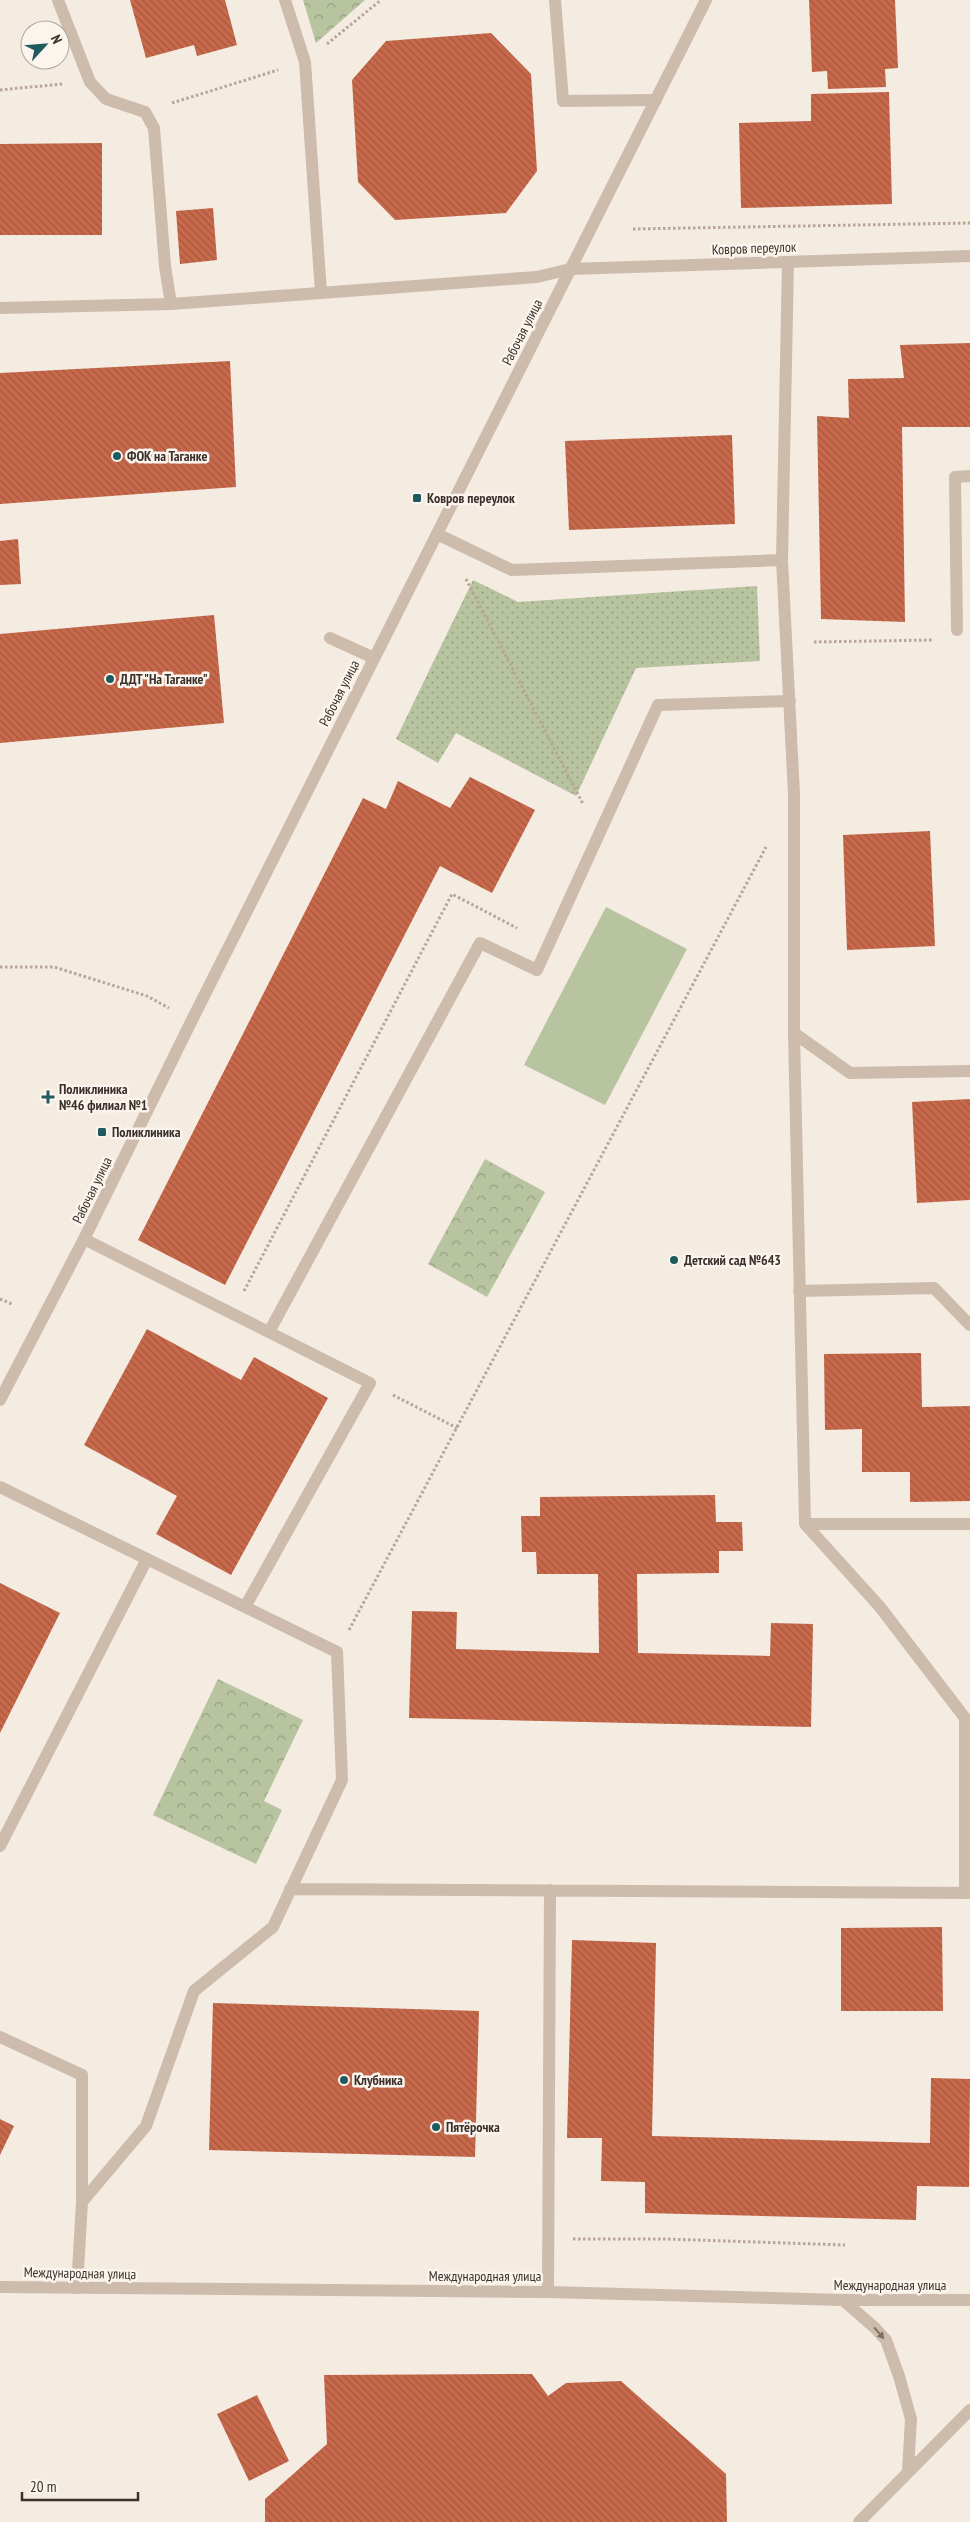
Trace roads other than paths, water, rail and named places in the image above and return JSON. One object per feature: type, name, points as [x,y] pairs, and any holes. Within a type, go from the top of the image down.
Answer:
[{"type":"street","points":[[58,0],[90,82],[106,99],[145,112],[154,128],[165,266],[171,304]]},
{"type":"street","points":[[284,0],[305,62],[321,293]]},
{"type":"street","points":[[555,0],[563,101],[656,100]]},
{"type":"street","name":"Рабочая улица","points":[[0,1400],[84,1239],[192,1020],[706,0]]},
{"type":"street","name":"Ковров переулок","points":[[0,308],[171,304],[537,277],[570,269],[970,256]]},
{"type":"street","points":[[290,1889],[967,1892],[965,1718],[880,1607],[805,1524],[794,1033],[794,794],[782,560],[788,262]]},
{"type":"street","points":[[957,630],[956,477],[970,476]]},
{"type":"street","points":[[437,534],[512,570],[782,560]]},
{"type":"street","points":[[330,638],[374,658]]},
{"type":"street","points":[[269,1332],[480,943],[537,970],[658,705],[790,701]]},
{"type":"street","points":[[794,1033],[850,1073],[970,1071]]},
{"type":"street","points":[[84,1239],[370,1383],[245,1607]]},
{"type":"street","points":[[799,1291],[934,1288],[970,1325]]},
{"type":"street","points":[[0,1486],[337,1652],[342,1780],[273,1927],[194,1991],[146,2126],[82,2202]]},
{"type":"street","points":[[805,1524],[970,1524]]},
{"type":"street","points":[[0,1846],[147,1559]]},
{"type":"street","points":[[548,2292],[550,1890]]},
{"type":"street","points":[[0,2037],[82,2075],[82,2202],[78,2288]]},
{"type":"street","name":"Международная улица","points":[[0,2287],[548,2292],[843,2300],[970,2300]]},
{"type":"street","points":[[843,2300],[886,2340],[911,2419],[908,2471]]},
{"type":"street","points":[[859,2522],[970,2410]]},
{"type":"place","name":"ФОК на Таганке","points":[[117,456]]},
{"type":"place","name":"Ковров переулок","points":[[417,498]]},
{"type":"place","name":"ДДТ \"На Таганке\"","points":[[110,679]]},
{"type":"place","name":"Поликлиника №46 филиал №1","points":[[48,1097]]},
{"type":"place","name":"Поликлиника","points":[[102,1132]]},
{"type":"place","name":"Детский сад №643","points":[[674,1260]]},
{"type":"place","name":"Клубника","points":[[344,2080]]},
{"type":"place","name":"Пятёрочка","points":[[436,2127]]}]
